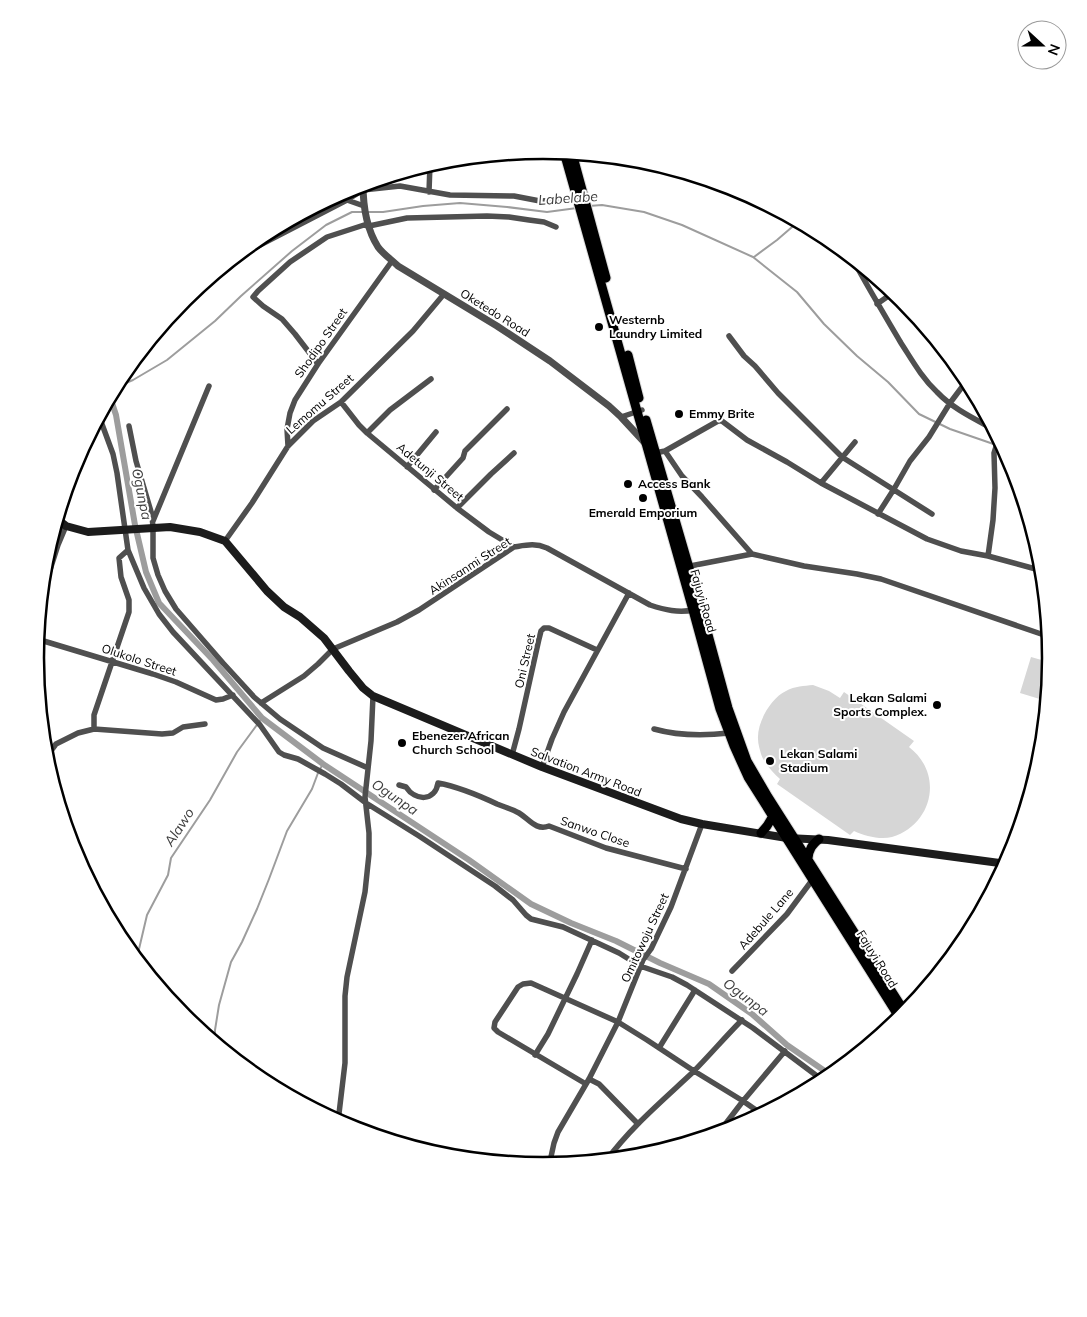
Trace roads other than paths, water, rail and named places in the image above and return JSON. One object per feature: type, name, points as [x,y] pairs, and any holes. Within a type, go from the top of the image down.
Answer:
[{"type":"highway","name":"Fajuyi Road","points":[[567,160],[581,199]]},
{"type":"highway","name":"Fajuyi Road","points":[[573,160],[587,221],[640,411],[655,453],[697,609],[747,761],[813,879],[896,1013]]},
{"type":"highway","name":"Fajuyi Road","points":[[640,411],[646,444],[685,567]]},
{"type":"highway","name":"Fajuyi Road","points":[[697,609],[720,709],[748,777],[774,816],[808,858],[902,1007]]},
{"type":"highway","points":[[761,833],[774,816]]},
{"type":"highway","points":[[808,858],[811,846],[819,839]]},
{"type":"main road","points":[[63,523],[88,532],[127,530],[151,526],[170,527],[200,532],[225,541]]},
{"type":"main road","name":"Salvation Army Road","points":[[225,541],[267,591],[284,607],[300,617],[324,638],[358,682],[373,696],[542,767],[662,813],[702,824],[791,838],[819,839],[999,863]]},
{"type":"street","points":[[429,192],[430,172]]},
{"type":"street","points":[[379,187],[400,186],[450,195],[514,196],[540,201],[581,199]]},
{"type":"street","name":"Oketedo Road","points":[[363,193],[368,225],[379,248],[392,261],[550,361],[593,393],[621,417],[646,444]]},
{"type":"street","points":[[276,237],[348,199]]},
{"type":"street","points":[[344,202],[364,208]]},
{"type":"street","points":[[318,364],[282,319],[253,297],[290,262],[327,237],[364,225],[406,218],[509,217],[544,222],[556,227]]},
{"type":"street","name":"Shodipo Street","points":[[288,446],[287,429],[295,400],[318,364],[392,261]]},
{"type":"street","points":[[859,272],[877,304],[926,380],[937,393],[950,403],[984,424]]},
{"type":"street","name":"Lemomu Street","points":[[225,541],[252,503],[288,446],[312,421],[341,402],[413,331],[444,294]]},
{"type":"street","points":[[877,304],[888,296]]},
{"type":"street","points":[[729,336],[744,356],[778,393],[842,457],[932,514]]},
{"type":"street","points":[[367,433],[390,410],[431,379]]},
{"type":"street","points":[[151,526],[209,386]]},
{"type":"street","points":[[878,514],[910,461],[929,437],[962,387]]},
{"type":"street","name":"Adetunji Street","points":[[341,402],[367,433],[434,490],[489,532],[514,547]]},
{"type":"street","points":[[434,490],[463,458],[465,451],[507,409]]},
{"type":"street","points":[[621,417],[640,411]]},
{"type":"street","points":[[655,453],[665,451],[718,421],[722,421],[747,440],[821,483],[927,539],[949,548],[1035,569]]},
{"type":"street","points":[[102,425],[113,454],[117,473],[127,530],[128,550],[144,588],[159,614],[258,723],[280,752],[298,759],[341,784],[495,886],[513,900],[531,919],[563,927],[672,977],[742,1020],[817,1076]]},
{"type":"street","points":[[129,426],[151,526],[153,558],[158,575],[176,609],[254,697],[280,719],[324,748],[368,768]]},
{"type":"street","points":[[407,467],[436,432]]},
{"type":"street","points":[[821,483],[855,442]]},
{"type":"street","points":[[988,556],[993,520],[995,488],[994,453],[996,447]]},
{"type":"street","points":[[665,451],[682,476],[752,554]]},
{"type":"street","points":[[457,508],[514,453]]},
{"type":"street","points":[[53,559],[66,526]]},
{"type":"street","name":"Akinsanmi Street","points":[[333,649],[397,622],[419,610],[514,547],[529,544],[538,544],[547,548],[650,605],[684,612],[697,609]]},
{"type":"street","points":[[94,729],[94,715],[129,612],[129,600],[119,568],[119,558],[128,550]]},
{"type":"street","points":[[685,567],[752,554],[881,580],[1042,634]]},
{"type":"street","points":[[542,767],[564,712],[629,593]]},
{"type":"street","name":"Oni Street","points":[[512,754],[541,631],[544,628],[549,628],[597,650]]},
{"type":"street","name":"Olukolo Street","points":[[45,641],[176,682],[216,700],[233,696]]},
{"type":"street","points":[[261,703],[304,676],[333,649]]},
{"type":"street","points":[[339,1114],[345,1063],[345,996],[347,977],[365,892],[369,854],[369,833],[365,800],[373,696]]},
{"type":"street","points":[[52,749],[56,744],[78,733],[94,729],[162,734],[173,733],[183,727],[205,724]]},
{"type":"street","points":[[654,729],[678,735],[729,733]]},
{"type":"street","name":"Sanwo Close","points":[[399,785],[424,798],[437,790],[438,783],[451,785],[519,814],[534,826],[545,828],[549,826],[606,848],[686,869]]},
{"type":"street","name":"Omitowoju Street","points":[[551,1158],[558,1132],[618,1022],[641,963],[672,907],[702,824]]},
{"type":"street","name":"Adebule Lane","points":[[732,971],[787,914],[813,879]]},
{"type":"street","points":[[535,1055],[548,1034],[592,940]]},
{"type":"street","points":[[638,1124],[599,1084],[587,1081],[535,1055],[494,1028],[495,1022],[518,987],[531,983],[618,1022],[757,1111]]},
{"type":"street","points":[[659,1048],[695,990]]},
{"type":"street","points":[[610,1154],[638,1124],[694,1071],[742,1020]]},
{"type":"street","points":[[726,1124],[785,1051]]},
{"type":"waterway","name":"Labelabe","points":[[368,212],[460,203],[547,212],[577,208]]},
{"type":"waterway","name":"Labelabe","points":[[589,206],[602,205],[644,212],[682,225],[753,257],[797,292],[824,324],[857,356],[888,382],[919,414],[950,429],[995,445]]},
{"type":"waterway","name":"Labelabe","points":[[127,382],[167,360],[215,321],[292,251],[326,225],[352,212],[363,212]]},
{"type":"waterway","points":[[754,257],[793,226]]},
{"type":"waterway","name":"Ogunpa","points":[[113,406],[135,525],[146,572],[159,603],[213,660],[262,718],[323,764],[469,860],[531,904],[709,984],[752,1014],[787,1045],[825,1071]]},
{"type":"waterway","name":"Alawo","points":[[138,951],[147,915],[168,875],[171,858],[210,800],[237,752],[262,718]]},
{"type":"waterway","name":"Ogunpa","points":[[320,769],[323,764]]},
{"type":"waterway","points":[[215,1035],[219,1005],[231,962],[257,909],[287,831],[312,789],[318,773]]},
{"type":"place","name":"Westernb Laundry Limited","points":[[599,327]]},
{"type":"place","name":"Emmy Brite","points":[[679,414]]},
{"type":"place","name":"Access Bank","points":[[628,484]]},
{"type":"place","name":"Emerald Emporium","points":[[643,498]]},
{"type":"place","name":"Lekan Salami Sports Complex.","points":[[937,705]]},
{"type":"place","name":"Ebenezer African Church School","points":[[402,743]]},
{"type":"place","name":"Lekan Salami Stadium","points":[[770,761]]}]
